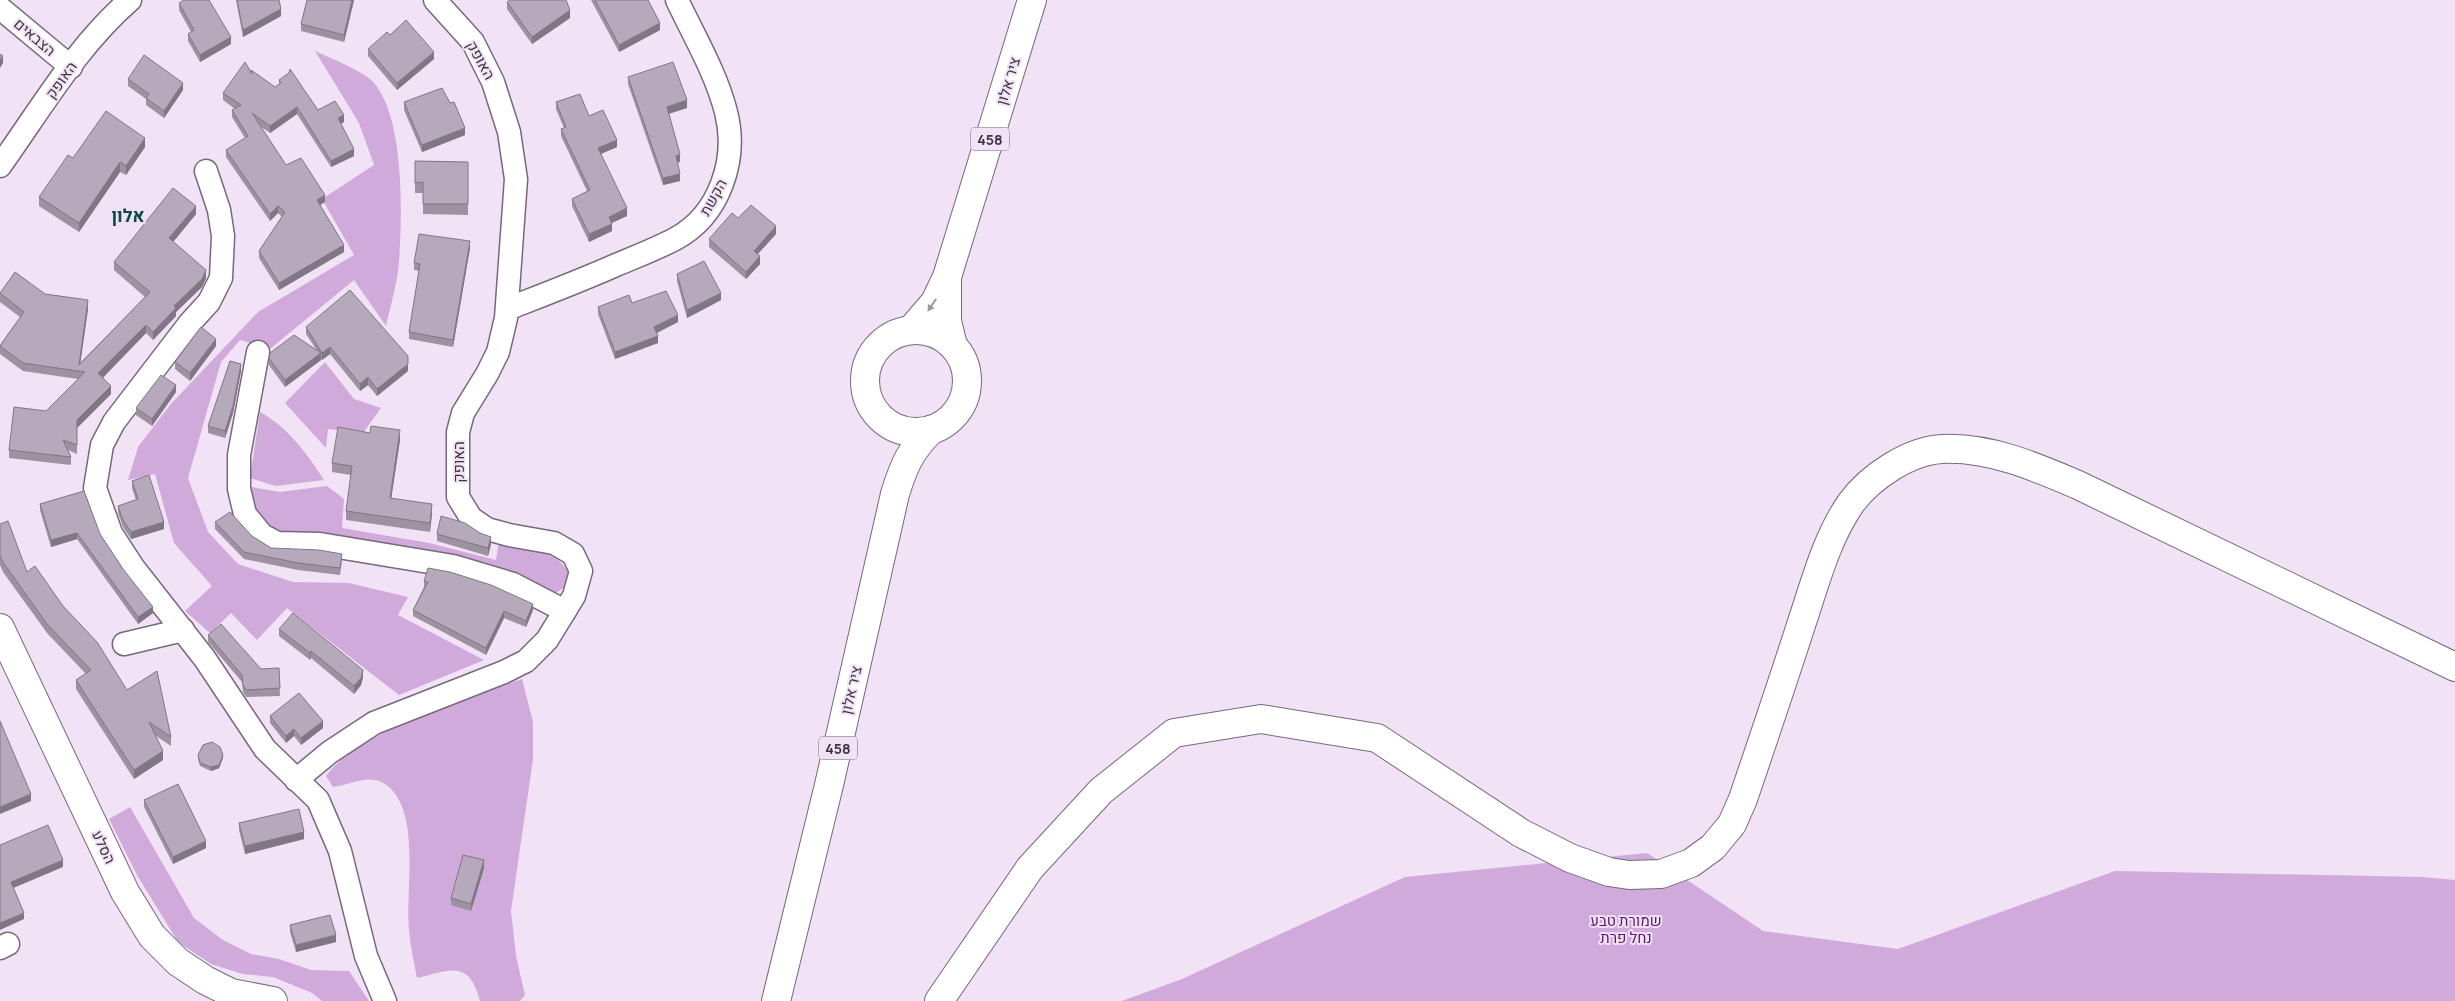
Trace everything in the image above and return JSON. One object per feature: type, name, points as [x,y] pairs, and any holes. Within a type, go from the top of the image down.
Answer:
[{"type":"street","name":"האופק","points":[[0,166],[70,66],[103,27],[130,0]]},
{"type":"street","name":"האופק","points":[[296,780],[330,752],[374,724],[504,672],[526,661],[547,640],[574,596],[581,571],[573,554],[554,543],[486,529],[471,518],[458,497],[458,432],[462,413],[487,374],[498,352],[507,309],[516,180],[509,132],[502,105],[482,57],[455,20],[434,0]]},
{"type":"street","name":"הקשת","points":[[507,309],[567,286],[676,239],[704,217],[715,200],[726,175],[731,148],[726,112],[677,0]]},
{"type":"street","name":"ציר אלון","points":[[911,330],[935,302],[947,277],[1032,0]]},
{"type":"street","name":"הצבאים","points":[[0,8],[70,66]]},
{"type":"street","points":[[206,171],[219,210],[223,236],[221,278],[209,302],[188,324],[114,422],[102,445],[95,488],[111,533],[133,567],[183,630],[265,749],[318,800],[329,821],[340,851],[366,956],[386,1001]]},
{"type":"street","name":"ציר אלון","points":[[947,277],[947,321],[953,346]]},
{"type":"street","points":[[911,330],[934,333],[953,346],[965,366],[966,388],[958,409],[942,425],[931,430],[909,432],[898,429],[879,416],[867,396],[865,374],[873,352],[885,340],[900,332],[911,330]]},
{"type":"street","points":[[258,352],[239,455],[239,489],[245,514],[262,534],[277,543],[320,544],[453,566],[514,584],[565,610]]},
{"type":"street","name":"ציר אלון","points":[[879,416],[888,438],[895,494]]},
{"type":"street","name":"ציר אלון","points":[[776,1001],[829,785],[895,494],[908,457],[915,445],[931,430]]},
{"type":"street","points":[[939,1001],[1030,868],[1100,791],[1174,733],[1261,719],[1377,738],[1521,833],[1570,858],[1609,872],[1629,875],[1661,874],[1692,863],[1713,847],[1732,824],[1743,799],[1817,579],[1835,534],[1851,503],[1873,481],[1901,460],[1942,449],[1980,451],[2029,464],[2078,484],[2455,667]]},
{"type":"street","name":"הסלע","points":[[0,628],[137,915],[152,936],[178,962],[205,980],[231,993],[267,1000]]},
{"type":"street","points":[[124,644],[183,630]]},
{"type":"green space","points":[[315,51],[370,79],[385,101],[392,121],[397,145],[401,220],[398,270],[386,326],[354,280],[270,349],[240,340],[221,362],[188,478],[208,532],[238,564],[293,582],[349,583],[408,597],[398,615],[484,660],[399,695],[287,608],[257,640],[231,613],[210,633],[185,611],[212,586],[174,543],[155,474],[128,480],[138,447],[170,405],[258,312],[354,255],[322,199],[374,165],[359,123]]},
{"type":"green space","points":[[325,362],[354,399],[381,408],[363,433],[328,429],[326,448],[285,403]]},
{"type":"green space","points":[[260,412],[288,433],[324,480],[276,486],[250,478]]},
{"type":"green space","points":[[327,486],[344,499],[342,528],[429,543],[496,560],[499,541],[538,550],[555,558],[563,565],[570,573],[569,584],[556,593],[492,570],[280,536],[267,526],[256,510],[251,487],[280,492]]},
{"type":"green space","points":[[522,679],[533,722],[533,759],[511,911],[516,956],[525,995],[520,1001],[480,1001],[470,979],[464,973],[457,971],[439,972],[417,978],[411,947],[408,913],[408,831],[404,812],[396,796],[385,784],[379,781],[366,780],[333,787],[326,776],[341,760],[362,745],[388,731],[474,695]]},
{"type":"green space","points":[[130,807],[194,918],[223,940],[251,954],[279,959],[311,970],[349,971],[369,1001],[322,1001],[312,993],[273,977],[243,974],[211,964],[178,942],[137,875],[109,819]]},
{"type":"green space","name":"שמורת טבע נחל פרת","points":[[1647,853],[1763,931],[1898,949],[2115,871],[2422,877],[2455,880],[2455,1001],[1122,1001],[1182,979],[1405,877]]},
{"type":"building","points":[[184,0],[209,0],[231,37],[200,55],[188,34],[194,30],[179,3]]},
{"type":"building","points":[[237,0],[279,0],[281,9],[243,30]]},
{"type":"building","points":[[307,0],[352,0],[344,35],[301,24]]},
{"type":"building","points":[[510,0],[566,0],[570,10],[532,37],[507,2]]},
{"type":"building","points":[[595,0],[648,0],[660,23],[619,45]]},
{"type":"building","points":[[406,20],[434,52],[397,83],[368,49],[387,32],[390,35]]},
{"type":"building","points":[[144,55],[183,83],[164,111],[146,98],[149,94],[128,79]]},
{"type":"building","points":[[245,62],[252,74],[251,70],[275,87],[281,83],[279,80],[289,73],[290,69],[318,110],[335,101],[344,115],[338,118],[354,149],[331,161],[297,107],[270,126],[252,113],[286,165],[301,158],[325,195],[317,200],[344,245],[279,283],[259,251],[285,212],[278,206],[270,214],[226,150],[248,136],[232,110],[241,105],[223,93]]},
{"type":"building","points":[[673,62],[687,100],[667,107],[680,154],[676,156],[680,174],[663,178],[628,77]]},
{"type":"building","points":[[442,88],[450,103],[454,102],[465,128],[422,145],[404,102]]},
{"type":"building","points":[[580,94],[589,116],[603,110],[617,140],[598,148],[627,208],[609,217],[612,224],[589,234],[572,199],[590,190],[561,129],[566,127],[556,102]]},
{"type":"building","points":[[106,111],[145,138],[126,166],[120,162],[79,223],[39,197],[68,155],[73,158]]},
{"type":"building","points":[[415,161],[468,162],[468,204],[423,204],[423,182],[415,183]]},
{"type":"building","points":[[173,188],[196,206],[169,238],[206,270],[202,279],[174,306],[176,308],[153,332],[146,325],[98,373],[111,386],[77,420],[77,445],[63,440],[71,457],[9,450],[14,407],[46,411],[85,372],[23,363],[0,346],[24,312],[0,293],[15,272],[45,294],[88,300],[79,365],[150,292],[114,262]]},
{"type":"building","points":[[751,205],[776,226],[754,251],[760,256],[746,272],[709,239],[732,213],[738,218]]},
{"type":"building","points":[[419,234],[470,241],[453,340],[409,332],[420,264],[414,263]]},
{"type":"building","points":[[704,261],[721,293],[687,310],[677,274]]},
{"type":"building","points":[[350,290],[408,356],[408,364],[377,389],[368,377],[360,384],[330,347],[322,353],[306,327]]},
{"type":"building","points":[[666,291],[678,315],[654,327],[658,336],[615,352],[598,307],[629,295],[632,303]]},
{"type":"building","points":[[201,327],[216,339],[190,373],[175,362]]},
{"type":"building","points":[[294,335],[321,353],[285,380],[269,358],[270,353]]},
{"type":"building","points":[[230,361],[241,364],[233,406],[225,431],[208,426]]},
{"type":"building","points":[[161,375],[176,385],[152,419],[136,408]]},
{"type":"building","points":[[371,426],[400,430],[390,498],[432,504],[430,523],[346,511],[352,466],[332,463],[338,427],[370,433]]},
{"type":"building","points":[[149,475],[164,522],[131,532],[123,520],[118,506],[138,499],[132,481]]},
{"type":"building","points":[[84,491],[100,534],[123,569],[153,607],[138,617],[77,533],[51,540],[40,504]]},
{"type":"building","points":[[230,512],[252,536],[271,548],[319,550],[342,554],[340,568],[298,563],[244,552],[215,522]]},
{"type":"building","points":[[441,516],[465,523],[480,533],[491,537],[488,548],[437,534]]},
{"type":"building","points":[[8,521],[27,572],[35,566],[63,606],[97,642],[127,690],[157,671],[171,737],[149,722],[163,751],[134,770],[76,680],[91,670],[47,624],[3,562],[0,556],[0,524]]},
{"type":"building","points":[[428,568],[450,572],[491,585],[533,604],[526,621],[504,611],[486,648],[413,610],[428,582],[424,581]]},
{"type":"building","points":[[293,613],[363,670],[361,678],[354,686],[311,651],[310,653],[279,629]]},
{"type":"building","points":[[221,624],[261,669],[279,668],[280,688],[246,690],[243,685],[242,675],[208,635]]},
{"type":"building","points":[[299,693],[323,721],[301,738],[294,729],[286,736],[270,716]]},
{"type":"building","points":[[0,721],[31,794],[0,807]]},
{"type":"building","points":[[212,742],[220,747],[223,755],[219,765],[211,767],[200,763],[198,755],[203,745]]},
{"type":"building","points":[[178,784],[206,841],[173,857],[144,800]]},
{"type":"building","points":[[299,809],[304,832],[245,846],[239,823]]},
{"type":"building","points":[[48,825],[63,860],[11,882],[24,913],[0,923],[0,845]]},
{"type":"building","points":[[463,855],[484,860],[471,904],[451,898]]},
{"type":"building","points":[[330,915],[336,935],[296,945],[290,925]]},
{"type":"district","name":"אלון","points":[[128,215]]}]
